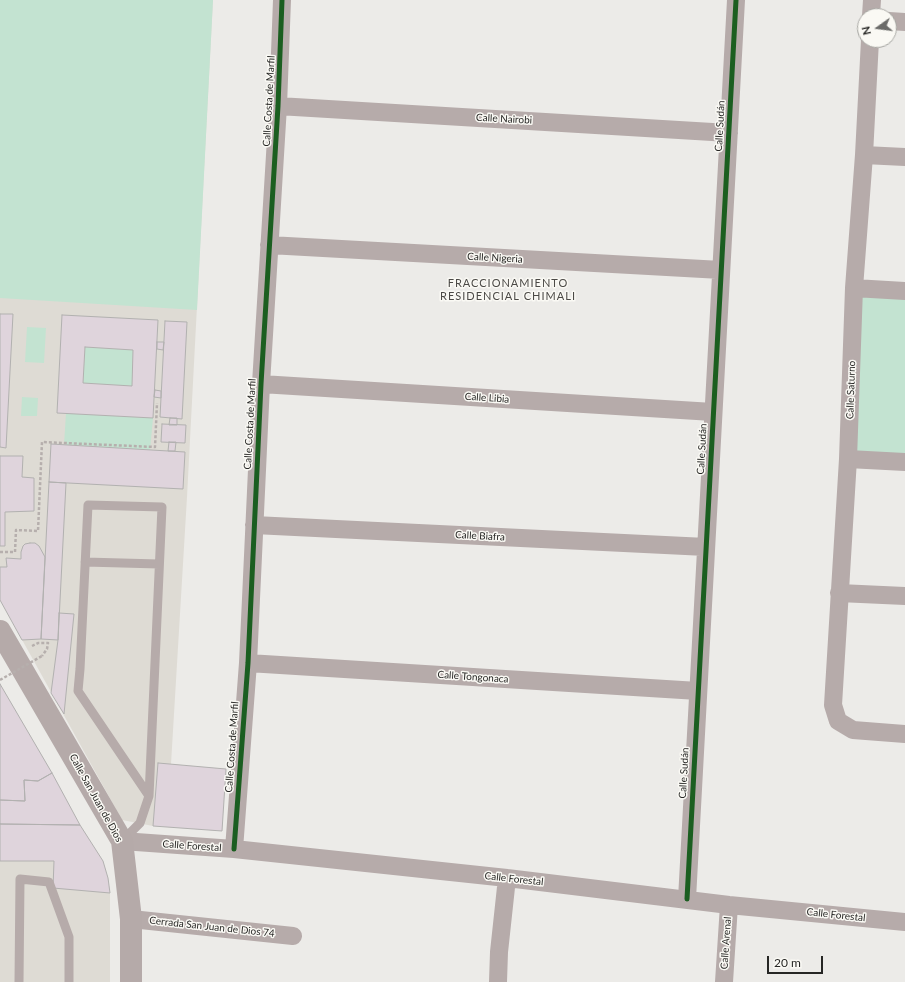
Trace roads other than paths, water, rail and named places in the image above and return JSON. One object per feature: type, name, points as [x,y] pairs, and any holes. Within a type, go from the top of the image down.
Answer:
[{"type":"street","name":"Calle Costa de Marfil","points":[[234,849],[248,663],[261,384],[278,106],[282,0]]},
{"type":"street","name":"Calle Sudán","points":[[687,899],[736,0]]},
{"type":"street","name":"Calle Saturno","points":[[870,48],[864,155],[854,288],[848,459],[833,704],[838,721],[853,730],[905,734]]},
{"type":"street","name":"Calle Nairobi","points":[[278,106],[729,133]]},
{"type":"street","points":[[864,155],[905,157]]},
{"type":"street","name":"Calle Nigeria","points":[[270,245],[721,270]]},
{"type":"street","points":[[854,288],[905,291]]},
{"type":"street","name":"Calle Libia","points":[[261,384],[713,412]]},
{"type":"street","points":[[848,459],[905,462]]},
{"type":"street","name":"Calle Biafra","points":[[254,525],[706,548]]},
{"type":"street","points":[[839,593],[905,596]]},
{"type":"street","name":"Calle San Juan de Dios","points":[[0,631],[122,841],[131,918],[131,982]]},
{"type":"street","name":"Calle Tongonaca","points":[[248,663],[698,691]]},
{"type":"street","name":"Calle Forestal","points":[[122,841],[234,849],[507,878],[729,905],[905,922]]},
{"type":"street","points":[[498,982],[499,952],[507,878]]},
{"type":"street","name":"Calle Arenal","points":[[724,982],[729,905]]},
{"type":"street","name":"Cerrada San Juan de Dios 74","points":[[131,918],[293,936]]},
{"type":"lane","points":[[122,841],[140,823],[149,796],[162,507],[88,505],[78,691],[149,796]]},
{"type":"lane","points":[[85,562],[159,564]]},
{"type":"lane","points":[[19,982],[20,879],[48,882],[70,937],[69,982]]},
{"type":"district","name":"FRACCIONAMIENTO RESIDENCIAL CHIMALI","points":[[508,289]]}]
